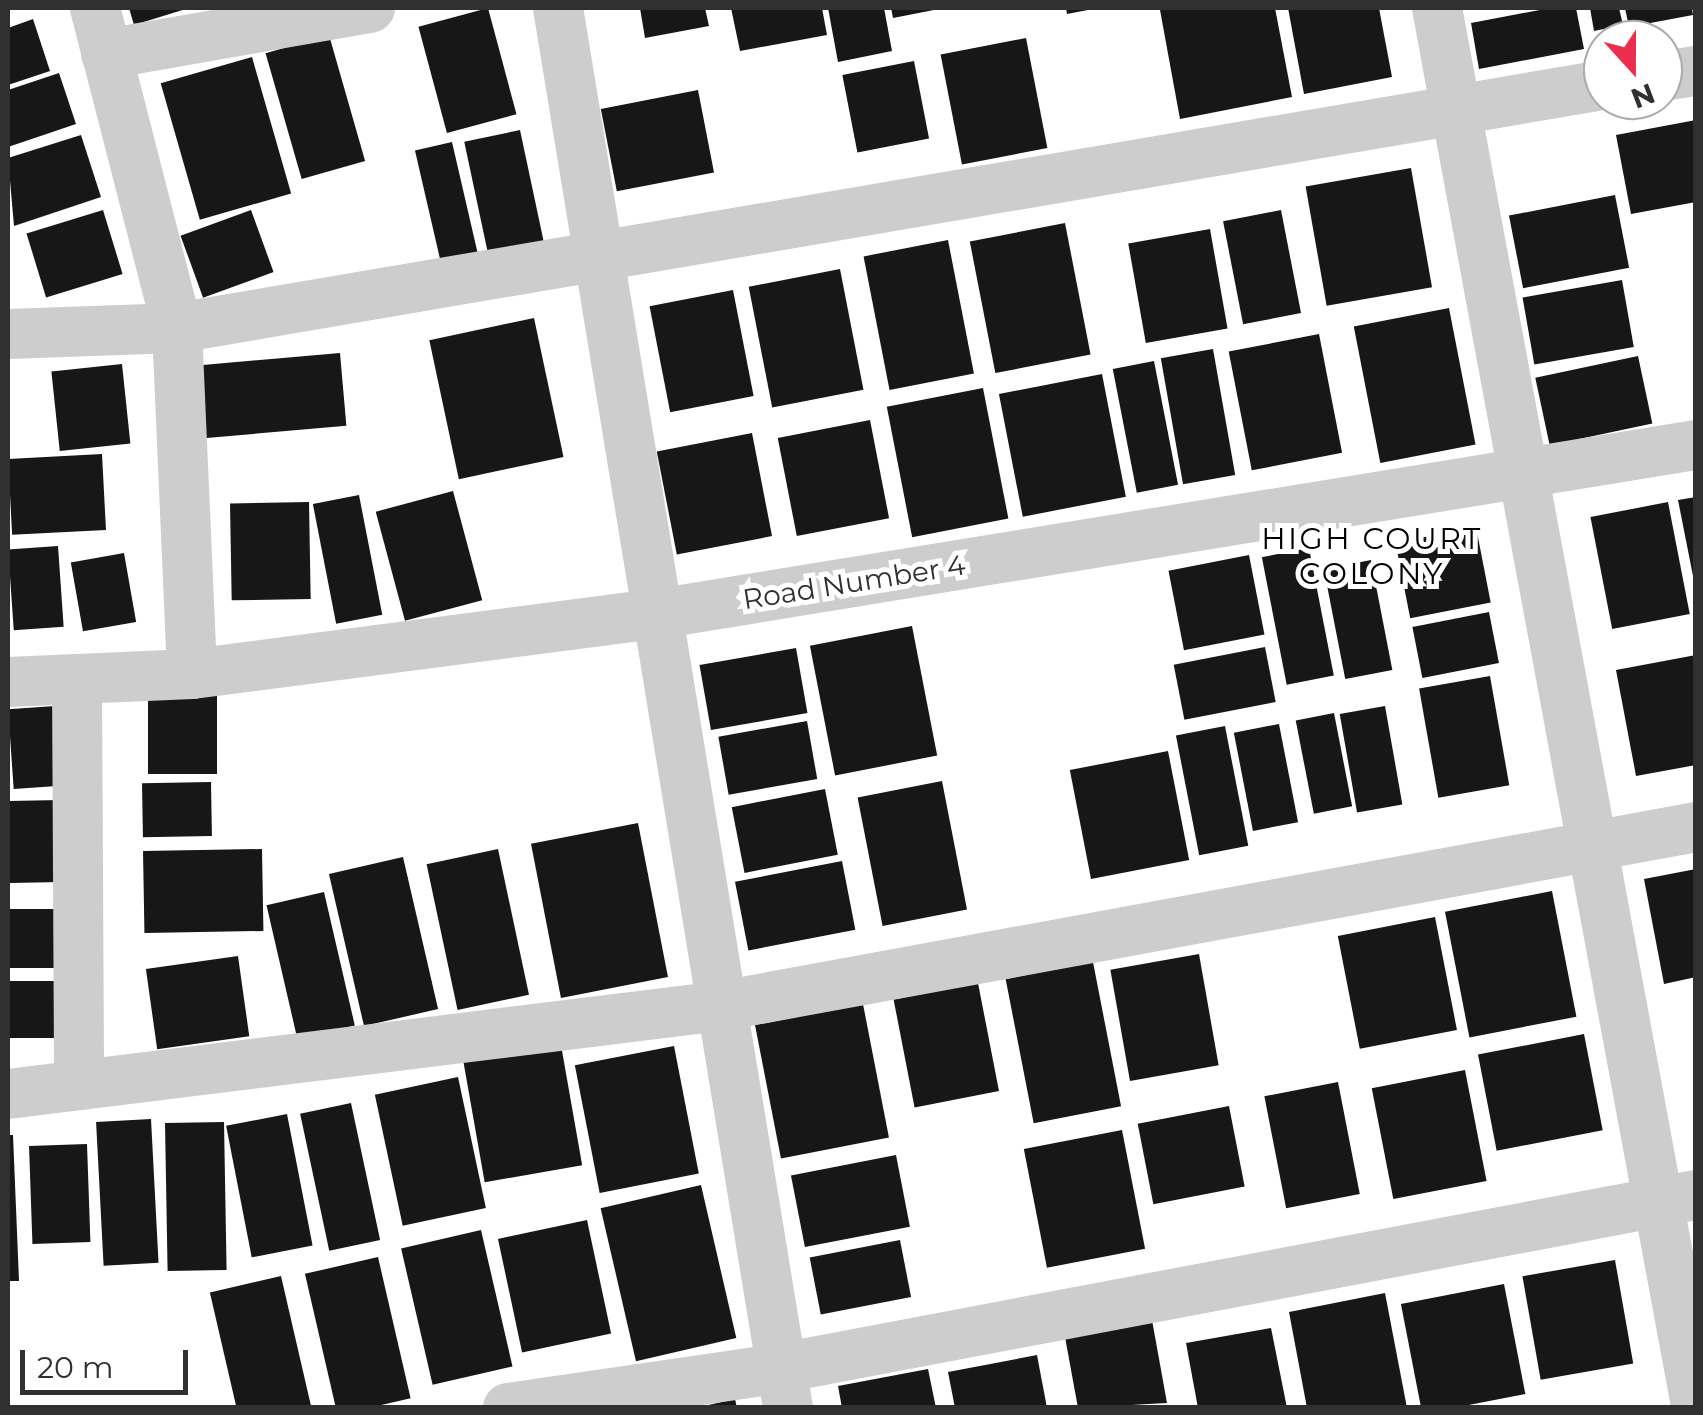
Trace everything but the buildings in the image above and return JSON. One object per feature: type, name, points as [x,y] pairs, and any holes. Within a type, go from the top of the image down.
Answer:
[{"type":"street","points":[[192,674],[177,328],[100,31],[370,8]]},
{"type":"street","points":[[558,8],[784,1388]]},
{"type":"street","points":[[1437,8],[1591,844],[1678,1197],[1696,1406]]},
{"type":"street","points":[[8,334],[177,328],[1583,88]]},
{"type":"street","name":"Road Number 4","points":[[8,682],[192,674],[657,614],[1696,445]]},
{"type":"street","points":[[77,679],[79,1085]]},
{"type":"street","points":[[8,1094],[722,1006],[1696,827]]},
{"type":"street","points":[[508,1408],[784,1388],[1678,1197]]},
{"type":"district","name":"HIGH COURT COLONY","points":[[1372,556]]}]
